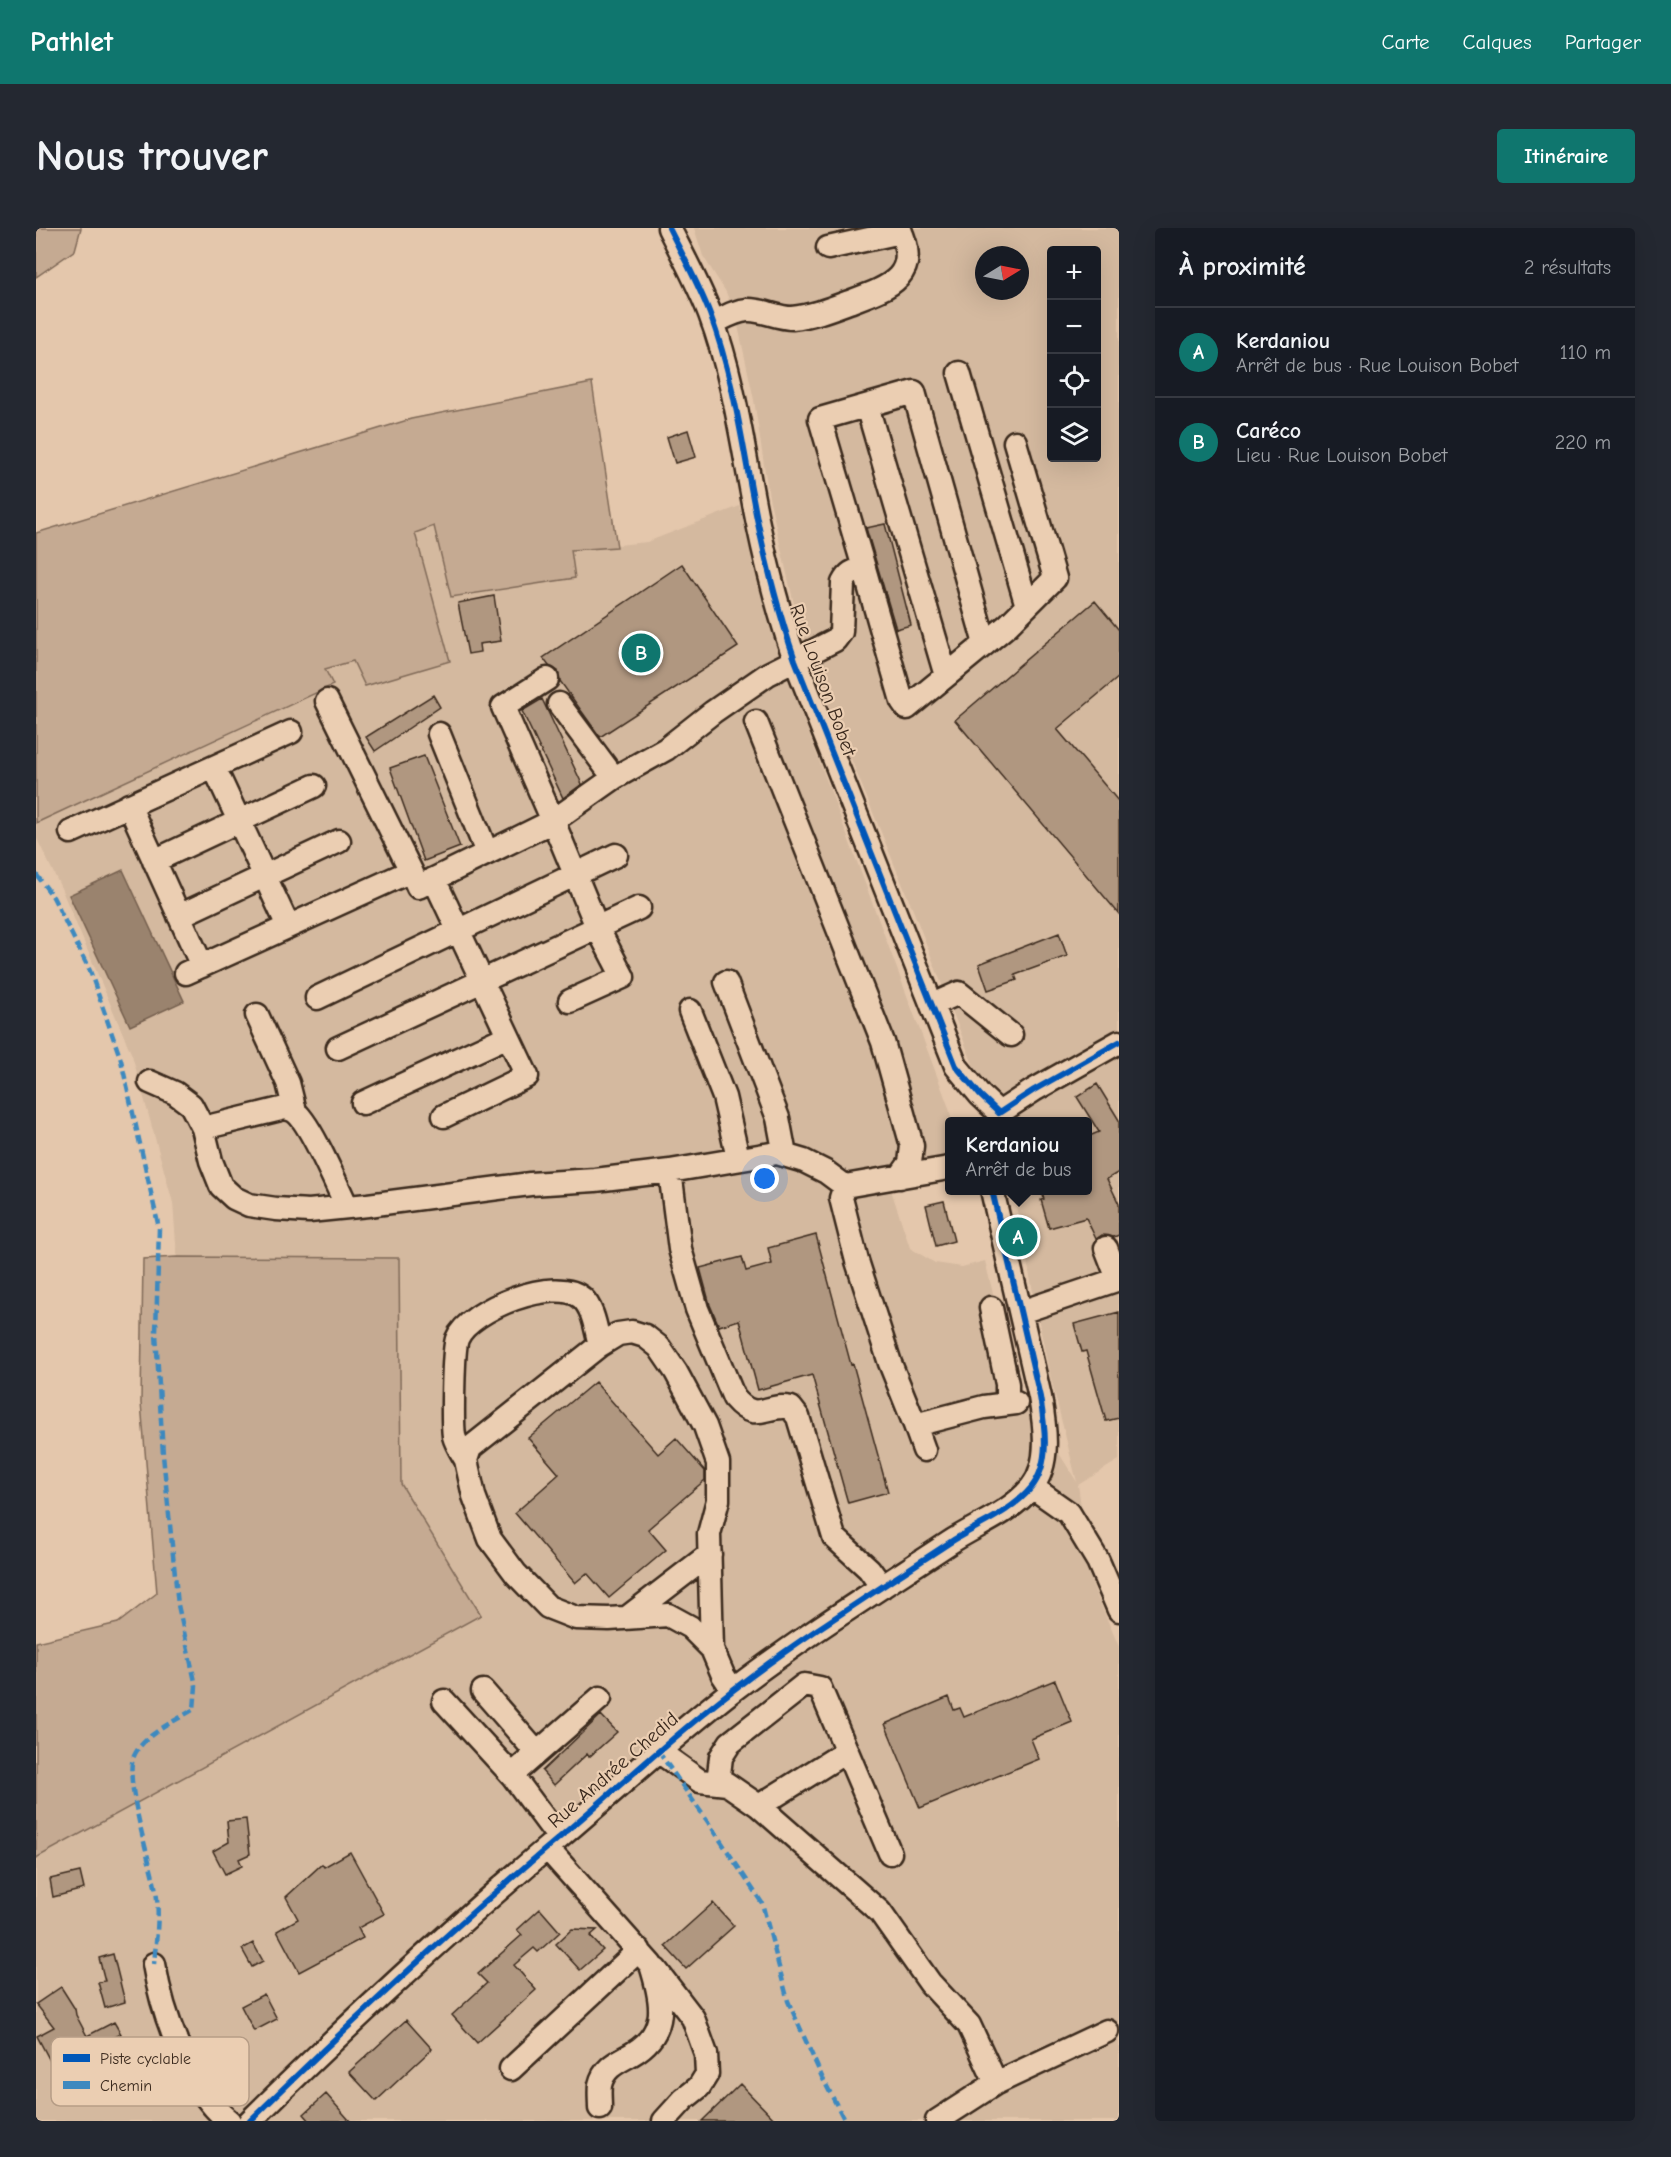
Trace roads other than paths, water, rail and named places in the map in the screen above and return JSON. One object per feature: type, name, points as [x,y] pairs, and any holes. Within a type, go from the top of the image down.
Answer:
[{"type":"street","name":"Rue Louison Bobet","points":[[669,228],[713,323],[735,402],[774,593],[795,660],[956,1066],[997,1117]]},
{"type":"street","points":[[713,323],[758,300],[788,318],[818,313],[884,290],[900,277],[908,261],[900,230],[828,248]]},
{"type":"street","points":[[959,373],[1027,606]]},
{"type":"street","points":[[985,644],[914,392],[820,419],[902,701],[907,708],[985,644],[1055,578],[1015,442]]},
{"type":"street","points":[[867,405],[946,676]]},
{"type":"street","points":[[327,701],[418,887],[553,821],[614,778],[666,749],[759,680],[835,640],[841,632],[843,584],[846,576],[864,568]]},
{"type":"street","points":[[548,679],[503,707],[597,927],[623,977],[570,1001]]},
{"type":"street","points":[[559,704],[614,778]]},
{"type":"street","points":[[756,722],[883,1042],[912,1146],[910,1163],[900,1177]]},
{"type":"street","points":[[71,832],[291,732]]},
{"type":"street","points":[[439,734],[487,853]]},
{"type":"street","points":[[214,767],[288,926]]},
{"type":"street","points":[[154,861],[314,786]]},
{"type":"street","points":[[129,805],[179,916],[194,969],[411,871]]},
{"type":"street","points":[[179,916],[339,841]]},
{"type":"street","points":[[317,998],[616,855]]},
{"type":"street","points":[[434,879],[527,1076],[444,1116]]},
{"type":"street","points":[[338,1048],[639,908]]},
{"type":"street","points":[[726,982],[778,1118],[785,1155]]},
{"type":"street","points":[[932,1005],[959,993],[1011,1035]]},
{"type":"street","points":[[690,1011],[724,1097],[738,1158]]},
{"type":"street","points":[[258,1015],[288,1083],[295,1111],[327,1163],[347,1207]]},
{"type":"street","points":[[363,1103],[508,1036]]},
{"type":"street","points":[[999,1117],[1034,1090],[1119,1042]]},
{"type":"street","points":[[150,1082],[175,1093],[191,1105],[203,1128],[220,1186],[234,1198],[249,1205],[276,1209],[309,1211],[530,1184],[595,1180],[777,1153],[804,1161],[826,1172],[845,1186],[945,1169]]},
{"type":"street","points":[[203,1128],[285,1108],[295,1111]]},
{"type":"street","points":[[670,1170],[681,1249],[697,1309],[734,1398],[743,1409],[752,1412],[782,1406],[791,1408],[798,1417],[834,1537],[869,1569],[882,1587]]},
{"type":"street","points":[[845,1186],[841,1198],[857,1261],[891,1363],[924,1450]]},
{"type":"street","points":[[993,1195],[1045,1426],[1043,1466],[1032,1487],[1069,1513],[1098,1561],[1119,1610]]},
{"type":"street","points":[[1020,1312],[1119,1279],[1106,1248]]},
{"type":"street","points":[[600,1345],[592,1313],[584,1299],[562,1290],[536,1293],[492,1306],[470,1322],[458,1338],[454,1353],[454,1436],[466,1460],[474,1496],[490,1539],[516,1574],[548,1607],[576,1618],[668,1616],[690,1627],[712,1649]]},
{"type":"street","points":[[915,1425],[984,1407],[1011,1403],[990,1308]]},
{"type":"street","points":[[466,1460],[470,1448],[600,1345],[618,1334],[632,1332],[645,1336],[659,1347],[676,1372],[705,1426],[718,1463],[718,1500],[709,1534],[712,1649],[723,1675],[733,1690]]},
{"type":"street","name":"Rue Andrée Chedid","points":[[250,2121],[345,2028],[658,1751],[733,1690],[798,1642],[959,1536],[1003,1513],[1032,1487]]},
{"type":"street","points":[[628,1617],[710,1554]]},
{"type":"street","points":[[718,1783],[722,1757],[730,1743],[804,1685],[820,1688],[890,1853]]},
{"type":"street","points":[[483,1691],[537,1753]]},
{"type":"street","points":[[512,1775],[600,1698]]},
{"type":"street","name":"Rue Andrée Chedid","points":[[444,1701],[512,1775],[543,1817],[553,1843],[645,1957],[658,1989],[661,2012],[657,2029],[646,2044],[632,2054],[612,2063],[600,2084],[600,2108]]},
{"type":"street","points":[[658,1751],[700,1781],[726,1784],[759,1806],[880,1912],[930,1983],[969,2025],[996,2083]]},
{"type":"street","points":[[759,1806],[847,1751]]},
{"type":"street","points":[[512,2069],[645,1957],[693,2018],[706,2054],[707,2074],[664,2121]]},
{"type":"street","points":[[154,1964],[159,1993],[176,2037]]},
{"type":"street","points":[[938,2121],[996,2083],[1107,2031]]},
{"type":"street","points":[[212,2106],[229,2121]]},
{"type":"place","name":"Caréco","points":[[641,653]]},
{"type":"place","name":"Kerdaniou","points":[[1018,1237]]}]
